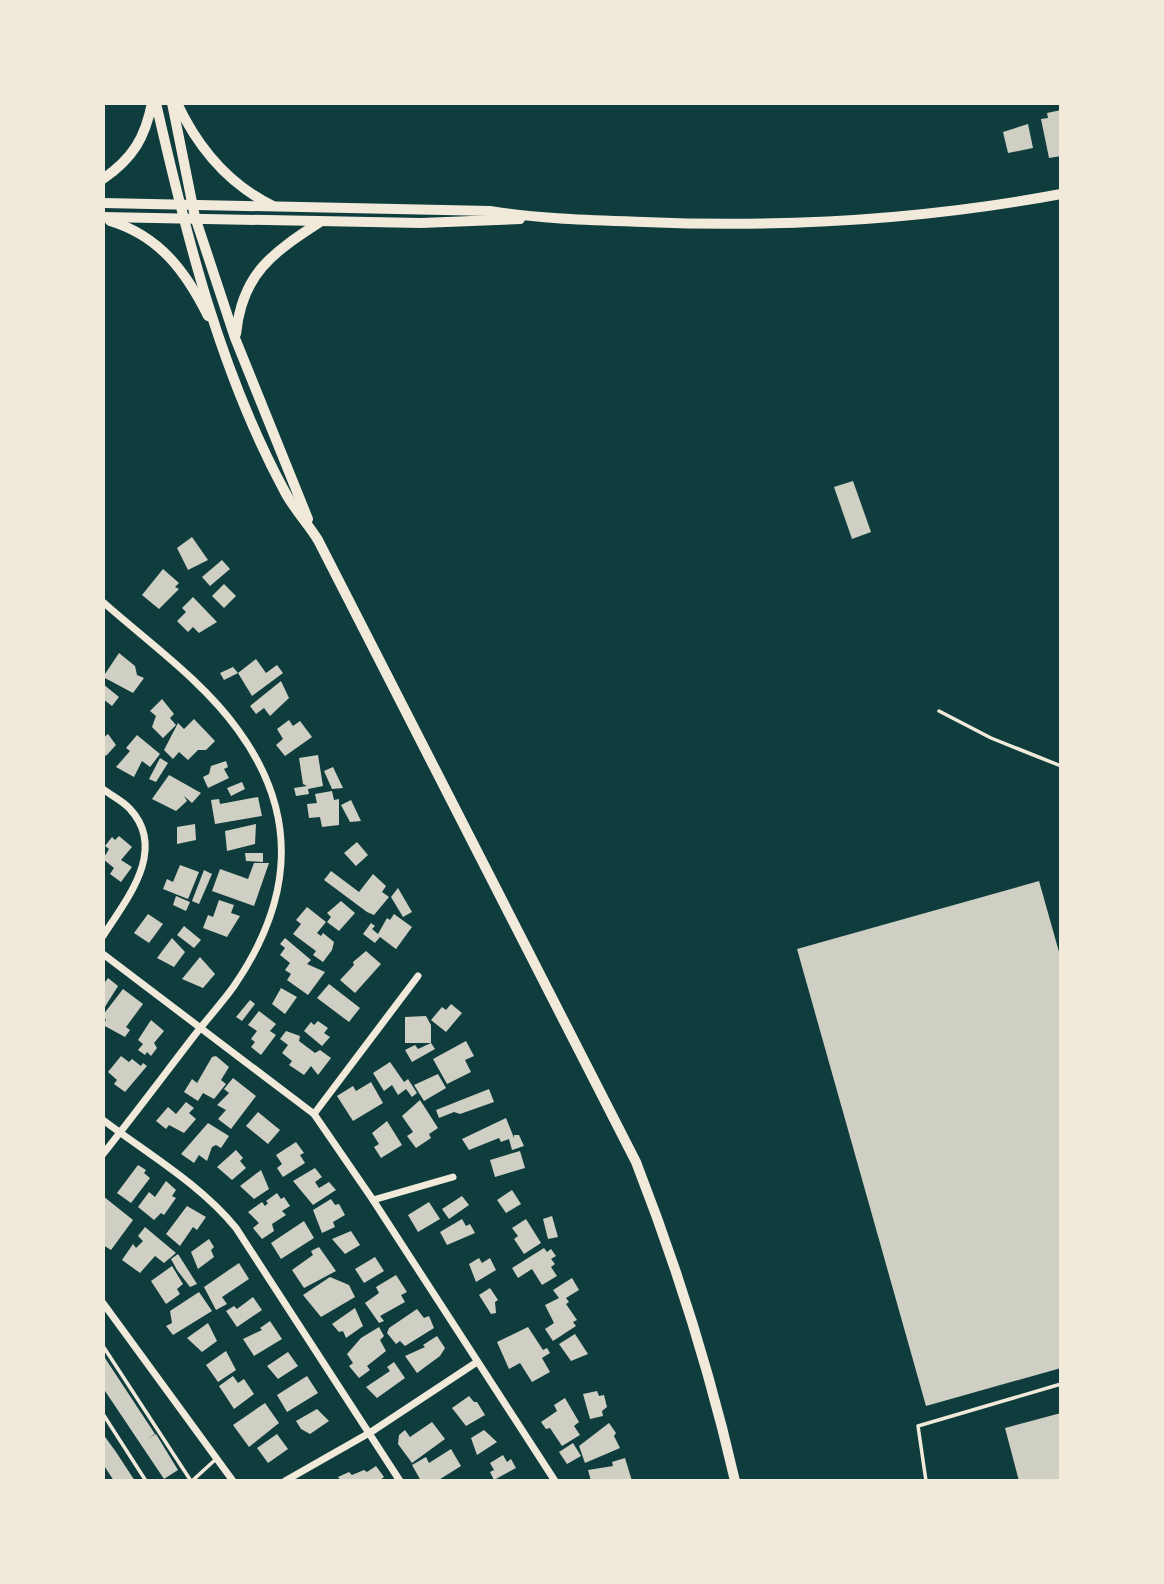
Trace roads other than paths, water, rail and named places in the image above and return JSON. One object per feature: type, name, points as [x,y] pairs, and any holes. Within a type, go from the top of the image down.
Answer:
[{"type":"main road","points":[[103,179],[131,156],[142,141],[154,103]]},
{"type":"main road","points":[[154,103],[185,204],[195,217],[235,338],[311,528],[544,977],[636,1162],[684,1292],[735,1481]]},
{"type":"main road","points":[[174,103],[185,204],[183,218],[220,336],[286,495],[311,528]]},
{"type":"main road","points":[[174,103],[192,135],[215,164],[242,187],[278,208]]},
{"type":"main road","points":[[103,203],[490,211],[536,218],[729,225],[808,224],[941,214],[1061,194]]},
{"type":"main road","points":[[103,218],[491,222],[536,218]]},
{"type":"main road","points":[[103,218],[136,231],[176,261],[190,280],[220,336]]},
{"type":"main road","points":[[235,338],[237,316],[248,286],[260,266],[275,252],[320,222]]},
{"type":"street","points":[[103,602],[205,692],[237,727],[263,767],[276,804],[284,859],[273,907],[234,985],[103,1153]]},
{"type":"street","points":[[103,789],[130,809],[141,826],[145,848],[144,864],[136,885],[103,936]]},
{"type":"street","points":[[103,954],[314,1114],[373,1200],[555,1481]]},
{"type":"street","points":[[314,1114],[418,976]]},
{"type":"street","points":[[103,1120],[162,1162],[224,1213],[401,1481]]},
{"type":"street","points":[[373,1200],[453,1177]]},
{"type":"street","points":[[103,1303],[233,1481]]},
{"type":"street","points":[[285,1481],[371,1432],[477,1362]]},
{"type":"lane","points":[[939,711],[991,738],[1061,766]]},
{"type":"lane","points":[[103,1346],[191,1481],[217,1459]]},
{"type":"lane","points":[[926,1481],[918,1426],[1061,1384]]},
{"type":"lane","points":[[103,1414],[146,1481]]}]
